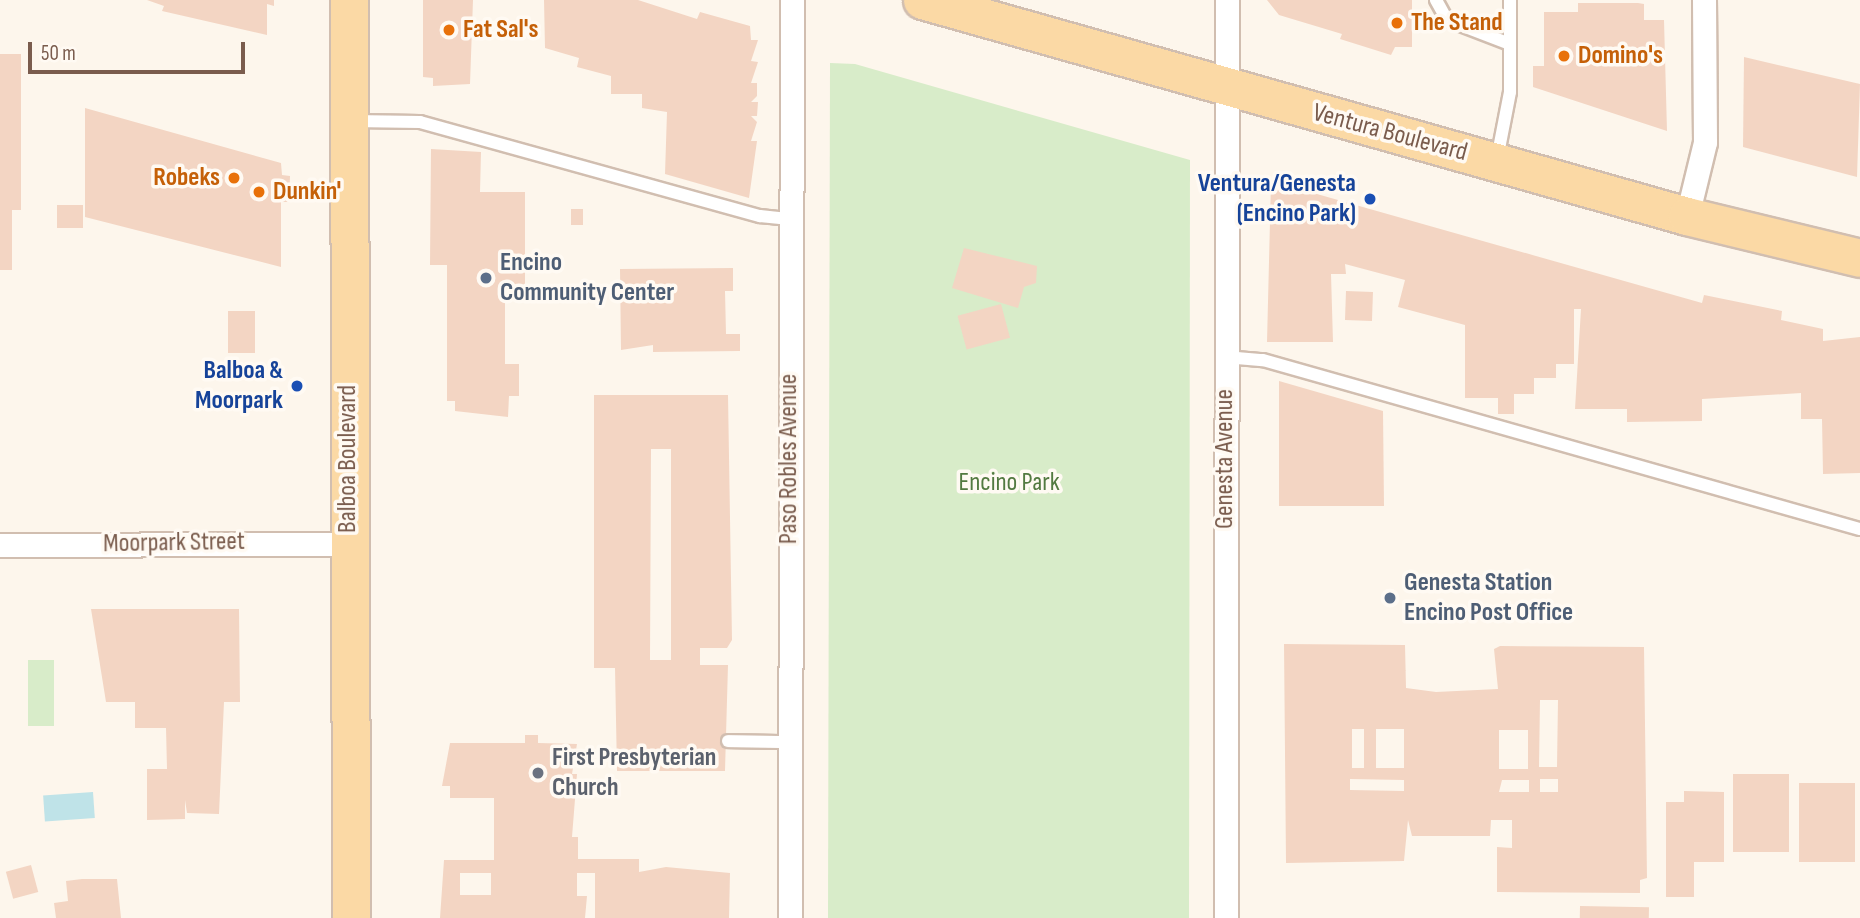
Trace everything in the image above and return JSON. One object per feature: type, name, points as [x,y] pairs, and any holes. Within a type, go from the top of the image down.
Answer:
[{"type":"main road","name":"Balboa Boulevard","points":[[349,0],[347,121],[351,918]]},
{"type":"main road","name":"Ventura Boulevard","points":[[922,0],[1687,216],[1860,258]]},
{"type":"street","name":"Paso Robles Avenue","points":[[790,918],[788,741],[792,0]]},
{"type":"street","name":"Genesta Avenue","points":[[1226,918],[1227,0]]},
{"type":"street","points":[[1687,216],[1705,142],[1704,0]]},
{"type":"street","name":"Moorpark Street","points":[[0,545],[348,544]]},
{"type":"lane","points":[[1436,0],[1447,20],[1510,44]]},
{"type":"lane","points":[[1497,163],[1510,92],[1510,0]]},
{"type":"lane","points":[[347,121],[420,122],[760,216],[790,219]]},
{"type":"lane","points":[[1225,357],[1263,360],[1860,530]]},
{"type":"lane","points":[[728,741],[788,741]]},
{"type":"green space","name":"Encino Park","points":[[830,63],[855,64],[1190,160],[1189,918],[828,918]]},
{"type":"green space","points":[[28,660],[54,660],[54,726],[28,726]]},
{"type":"water","points":[[93,792],[95,818],[45,821],[43,795]]},
{"type":"building","points":[[147,0],[274,0],[274,6],[267,4],[267,35],[162,11],[164,6]]},
{"type":"building","name":"Fat Sal's","points":[[423,0],[473,0],[470,84],[433,86],[433,78],[423,77]]},
{"type":"building","points":[[544,0],[638,0],[697,19],[700,12],[750,26],[751,40],[758,40],[751,61],[758,62],[751,83],[757,83],[757,96],[751,102],[758,102],[757,116],[751,116],[757,122],[751,141],[757,141],[749,198],[665,174],[667,112],[642,108],[642,94],[611,94],[611,76],[577,67],[579,58],[545,48]]},
{"type":"building","points":[[1267,0],[1412,0],[1412,47],[1395,47],[1391,55],[1340,39],[1342,34],[1279,15]]},
{"type":"building","points":[[1578,3],[1644,4],[1644,20],[1664,20],[1667,131],[1533,87],[1533,66],[1544,66],[1544,12],[1578,12]]},
{"type":"building","points":[[0,54],[21,54],[21,210],[12,210],[12,270],[0,270]]},
{"type":"building","points":[[1744,57],[1860,84],[1857,177],[1743,147]]},
{"type":"building","points":[[85,108],[281,163],[282,175],[290,176],[289,202],[281,202],[281,267],[85,217]]},
{"type":"building","name":"Encino Community Center","points":[[431,149],[481,152],[480,192],[525,192],[525,291],[505,291],[505,364],[519,364],[519,396],[509,396],[508,417],[455,411],[455,401],[447,401],[447,265],[430,265]]},
{"type":"building","points":[[1271,181],[1702,303],[1704,295],[1782,311],[1781,320],[1823,329],[1823,341],[1860,337],[1860,473],[1823,474],[1822,419],[1801,419],[1801,393],[1702,399],[1702,421],[1627,422],[1627,409],[1575,409],[1581,309],[1574,309],[1574,364],[1556,364],[1556,378],[1534,378],[1534,394],[1514,394],[1514,414],[1498,414],[1498,398],[1465,398],[1465,325],[1398,307],[1405,280],[1345,264],[1346,274],[1331,274],[1333,342],[1267,342]]},
{"type":"building","points":[[57,205],[83,205],[83,228],[57,228]]},
{"type":"building","points":[[571,209],[583,209],[583,225],[571,225]]},
{"type":"building","points":[[964,248],[1037,266],[1036,283],[1024,287],[1018,308],[952,288]]},
{"type":"building","points":[[733,268],[733,291],[725,291],[726,334],[740,334],[740,351],[653,352],[653,345],[621,350],[620,269]]},
{"type":"building","points":[[1346,291],[1373,292],[1372,321],[1345,320]]},
{"type":"building","points":[[1001,304],[1010,338],[967,349],[958,316]]},
{"type":"building","points":[[228,311],[255,311],[255,353],[228,353]]},
{"type":"building","points":[[1279,381],[1383,411],[1384,506],[1279,506]]},
{"type":"building","points":[[594,395],[728,395],[732,640],[727,648],[700,648],[700,665],[728,665],[725,771],[617,771],[615,668],[594,668]],"holes":[[[651,449],[671,449],[671,660],[650,660]]]},
{"type":"building","points":[[91,609],[239,609],[240,702],[224,702],[219,814],[187,813],[185,800],[185,819],[147,820],[147,769],[167,769],[166,728],[135,728],[135,702],[106,702]]},
{"type":"building","points":[[1284,644],[1405,645],[1406,688],[1436,692],[1498,689],[1494,649],[1500,646],[1644,647],[1647,878],[1640,880],[1640,893],[1497,892],[1497,847],[1512,848],[1512,820],[1491,820],[1490,836],[1412,836],[1408,820],[1404,861],[1286,863]],"holes":[[[1540,700],[1558,700],[1557,767],[1539,767]],[[1352,729],[1364,729],[1364,768],[1352,768]],[[1376,729],[1404,729],[1404,768],[1376,768]],[[1499,730],[1528,730],[1528,769],[1499,769]],[[1350,779],[1404,780],[1404,791],[1350,790]],[[1540,779],[1558,779],[1558,792],[1540,792]],[[1502,780],[1529,780],[1529,792],[1499,792]]]},
{"type":"building","points":[[525,735],[538,735],[538,743],[577,744],[572,774],[577,774],[572,837],[578,837],[578,859],[639,859],[639,872],[666,867],[730,873],[729,918],[595,918],[595,873],[577,873],[577,896],[587,896],[585,918],[440,918],[444,860],[494,860],[494,798],[450,798],[450,786],[442,786],[450,743],[525,743]],"holes":[[[460,873],[491,873],[491,895],[460,895]]]},
{"type":"building","points":[[1733,774],[1789,774],[1789,852],[1733,852]]},
{"type":"building","points":[[1799,783],[1855,783],[1855,862],[1799,862]]},
{"type":"building","points":[[1684,791],[1724,792],[1724,862],[1694,862],[1694,897],[1666,897],[1666,802],[1684,802]]},
{"type":"building","points":[[31,865],[38,892],[13,899],[6,872]]},
{"type":"building","points":[[117,879],[121,918],[56,918],[54,903],[68,901],[66,881]]},
{"type":"building","points":[[1580,906],[1649,907],[1649,918],[1580,918]]},
{"type":"place","name":"The Stand","points":[[1397,23]]},
{"type":"place","name":"Fat Sal's","points":[[449,30]]},
{"type":"place","name":"Domino's","points":[[1564,56]]},
{"type":"place","name":"Robeks","points":[[234,178]]},
{"type":"place","name":"Dunkin'","points":[[259,192]]},
{"type":"place","name":"Ventura/Genesta (Encino Park)","points":[[1370,199]]},
{"type":"place","name":"Encino Community Center","points":[[486,278]]},
{"type":"place","name":"Balboa & Moorpark","points":[[297,386]]},
{"type":"place","name":"Genesta Station Encino Post Office","points":[[1390,598]]},
{"type":"place","name":"First Presbyterian Church","points":[[538,773]]}]
